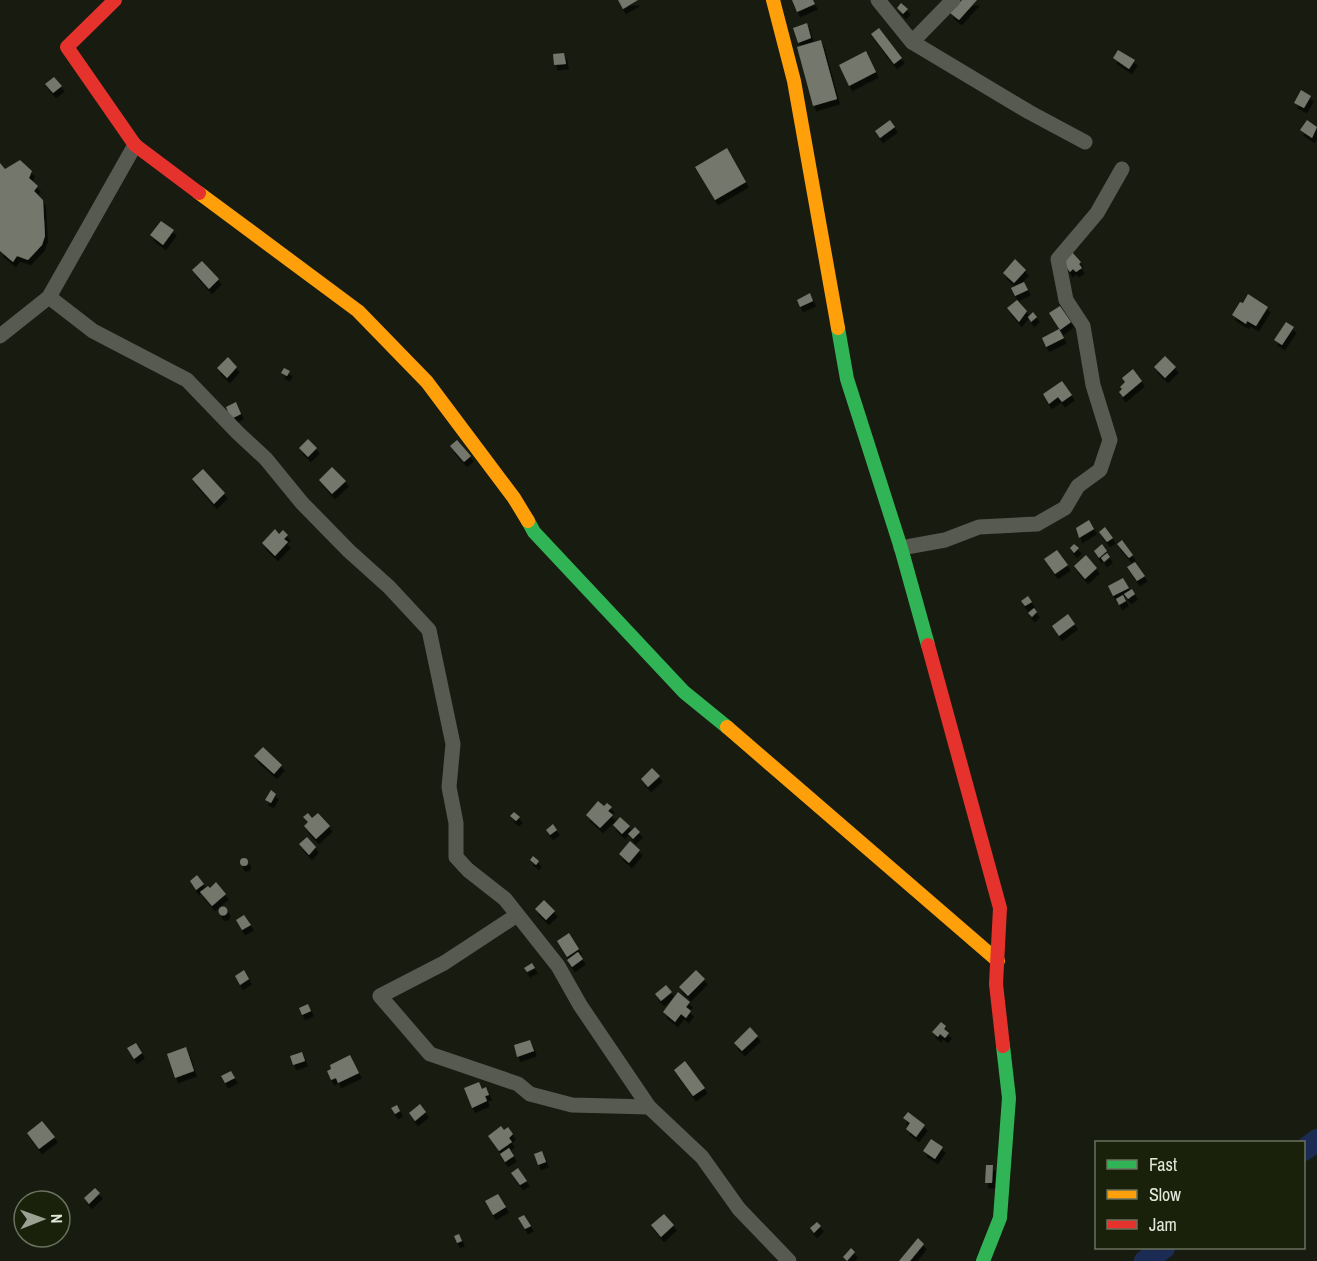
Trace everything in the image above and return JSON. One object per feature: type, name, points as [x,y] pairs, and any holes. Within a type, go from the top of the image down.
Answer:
[{"type":"street","points":[[115,0],[67,47],[135,145],[358,311],[427,382],[514,498],[534,532],[684,692],[753,747],[998,962]]},
{"type":"street","points":[[773,0],[794,81],[847,380],[901,548],[1000,908],[996,984],[1009,1098],[1000,1218],[983,1261]]},
{"type":"street","points":[[878,0],[912,42],[1029,112],[1085,142]]},
{"type":"street","points":[[912,42],[953,0]]},
{"type":"street","points":[[0,336],[49,297],[135,145]]},
{"type":"street","points":[[901,548],[945,540],[979,527],[1037,524],[1065,508],[1078,486],[1100,470],[1110,440],[1093,385],[1083,326],[1066,300],[1058,258],[1097,213],[1122,169]]},
{"type":"street","points":[[49,297],[93,331],[187,380],[238,434],[266,459],[302,503],[349,551],[389,587],[429,630],[453,744],[449,787],[456,823],[456,857],[468,870],[505,899],[558,966],[580,1005],[649,1107],[702,1157],[739,1209],[789,1261]]},
{"type":"street","points":[[517,915],[444,963],[380,996],[430,1054],[518,1084],[530,1094],[572,1105],[649,1107]]},
{"type":"building","points":[[618,0],[638,0],[623,9]]},
{"type":"building","points":[[792,0],[813,0],[815,4],[797,12]]},
{"type":"building","points":[[962,0],[977,0],[959,20],[950,13]]},
{"type":"building","points":[[901,3],[908,9],[903,14],[897,8]]},
{"type":"building","points":[[807,23],[811,38],[798,43],[793,28]]},
{"type":"building","points":[[879,28],[902,58],[894,64],[871,34]]},
{"type":"building","points":[[821,40],[837,99],[813,106],[797,47]]},
{"type":"building","points":[[1118,50],[1135,60],[1129,69],[1113,58]]},
{"type":"building","points":[[866,51],[876,72],[849,86],[839,65]]},
{"type":"building","points":[[564,53],[566,64],[554,65],[553,54]]},
{"type":"building","points":[[54,77],[62,86],[53,93],[45,84]]},
{"type":"building","points":[[1301,90],[1311,96],[1304,108],[1294,103]]},
{"type":"building","points":[[890,120],[895,127],[880,138],[875,131]]},
{"type":"building","points":[[1307,120],[1317,127],[1312,138],[1300,130]]},
{"type":"building","points":[[727,148],[746,182],[715,200],[695,167]]},
{"type":"building","points":[[20,160],[32,171],[29,178],[38,186],[34,191],[43,200],[45,236],[42,245],[28,260],[17,256],[13,262],[0,251],[0,163],[5,169]]},
{"type":"building","points":[[161,221],[174,230],[163,245],[150,235]]},
{"type":"building","points":[[1071,251],[1081,262],[1079,264],[1082,268],[1076,272],[1073,269],[1070,272],[1061,260]]},
{"type":"building","points":[[1015,259],[1026,270],[1014,283],[1003,273]]},
{"type":"building","points":[[202,261],[219,279],[209,289],[192,270]]},
{"type":"building","points":[[1024,282],[1028,290],[1015,296],[1011,288]]},
{"type":"building","points":[[810,293],[813,301],[800,307],[797,300]]},
{"type":"building","points":[[1248,294],[1268,307],[1256,326],[1247,321],[1246,324],[1232,315]]},
{"type":"building","points":[[1017,300],[1027,311],[1019,322],[1007,308]]},
{"type":"building","points":[[1060,306],[1071,322],[1060,330],[1049,313]]},
{"type":"building","points":[[1033,312],[1037,317],[1031,322],[1028,317]]},
{"type":"building","points":[[1286,322],[1294,327],[1282,345],[1274,340]]},
{"type":"building","points":[[1059,329],[1064,338],[1046,347],[1042,338]]},
{"type":"building","points":[[1165,356],[1176,367],[1165,378],[1154,367]]},
{"type":"building","points":[[228,357],[237,367],[227,378],[217,368]]},
{"type":"building","points":[[284,368],[290,371],[287,376],[281,373]]},
{"type":"building","points":[[1133,369],[1142,381],[1123,397],[1119,392],[1125,382],[1122,378]]},
{"type":"building","points":[[1062,381],[1072,395],[1062,402],[1058,397],[1049,404],[1043,394]]},
{"type":"building","points":[[236,402],[241,414],[231,419],[226,407]]},
{"type":"building","points":[[308,439],[317,448],[308,457],[299,448]]},
{"type":"building","points":[[457,440],[471,456],[464,462],[450,446]]},
{"type":"building","points":[[332,467],[346,481],[332,494],[319,480]]},
{"type":"building","points":[[203,469],[225,493],[214,504],[192,479]]},
{"type":"building","points":[[1089,520],[1094,529],[1079,538],[1076,528]]},
{"type":"building","points":[[1105,527],[1113,538],[1107,542],[1099,532]]},
{"type":"building","points":[[275,529],[279,534],[283,530],[288,535],[284,539],[288,542],[275,556],[262,543]]},
{"type":"building","points":[[1122,540],[1133,555],[1129,558],[1117,544]]},
{"type":"building","points":[[1074,544],[1079,548],[1074,553],[1070,548]]},
{"type":"building","points":[[1102,544],[1107,551],[1099,558],[1094,551]]},
{"type":"building","points":[[1057,550],[1068,565],[1055,574],[1044,559]]},
{"type":"building","points":[[1107,553],[1110,557],[1104,562],[1101,558]]},
{"type":"building","points":[[1086,555],[1097,568],[1085,579],[1074,566]]},
{"type":"building","points":[[1135,562],[1145,576],[1137,581],[1127,567]]},
{"type":"building","points":[[1123,578],[1129,588],[1113,596],[1108,586]]},
{"type":"building","points":[[1132,589],[1135,594],[1128,599],[1124,594]]},
{"type":"building","points":[[1123,595],[1126,601],[1119,605],[1116,599]]},
{"type":"building","points":[[1028,596],[1032,602],[1025,606],[1021,601]]},
{"type":"building","points":[[1034,608],[1037,612],[1032,617],[1028,613]]},
{"type":"building","points":[[1068,614],[1075,624],[1059,636],[1052,626]]},
{"type":"building","points":[[263,747],[282,765],[274,774],[254,756]]},
{"type":"building","points":[[652,768],[660,776],[648,787],[641,779]]},
{"type":"building","points":[[271,790],[276,794],[271,803],[265,800]]},
{"type":"building","points":[[598,801],[604,806],[607,803],[612,807],[608,811],[613,815],[600,828],[586,815]]},
{"type":"building","points":[[514,812],[520,817],[516,821],[510,816]]},
{"type":"building","points":[[308,813],[312,818],[318,813],[330,826],[316,839],[304,826],[308,822],[303,817]]},
{"type":"building","points":[[620,817],[630,826],[622,834],[613,825]]},
{"type":"building","points":[[553,824],[557,830],[550,835],[546,830]]},
{"type":"building","points":[[635,827],[640,832],[633,839],[628,834]]},
{"type":"building","points":[[307,837],[316,847],[309,855],[299,844]]},
{"type":"building","points":[[630,841],[640,850],[629,863],[619,854]]},
{"type":"building","points":[[533,856],[539,861],[536,865],[530,860]]},
{"type":"building","points":[[244,858],[248,862],[244,866],[240,862]]},
{"type":"building","points":[[197,875],[204,884],[196,890],[190,881]]},
{"type":"building","points":[[216,882],[226,894],[212,906],[200,892],[208,886],[210,888]]},
{"type":"building","points":[[544,900],[555,911],[546,920],[535,909]]},
{"type":"building","points":[[223,907],[227,911],[223,915],[219,911]]},
{"type":"building","points":[[244,915],[251,925],[242,930],[236,920]]},
{"type":"building","points":[[569,933],[579,949],[567,957],[557,941]]},
{"type":"building","points":[[578,952],[583,959],[572,967],[567,960]]},
{"type":"building","points":[[532,963],[535,968],[527,972],[524,968]]},
{"type":"building","points":[[244,970],[249,979],[240,985],[235,976]]},
{"type":"building","points":[[696,970],[705,979],[688,996],[679,987]]},
{"type":"building","points":[[666,985],[672,992],[661,1001],[655,994]]},
{"type":"building","points":[[678,992],[690,1002],[686,1007],[691,1011],[686,1018],[681,1014],[675,1022],[663,1012]]},
{"type":"building","points":[[308,1004],[311,1011],[302,1015],[299,1008]]},
{"type":"building","points":[[941,1022],[949,1033],[945,1038],[940,1034],[938,1037],[932,1032]]},
{"type":"building","points":[[750,1027],[758,1036],[742,1051],[734,1043]]},
{"type":"building","points":[[530,1040],[534,1051],[517,1057],[514,1045]]},
{"type":"building","points":[[136,1043],[142,1053],[134,1059],[127,1048]]},
{"type":"building","points":[[186,1047],[194,1071],[175,1078],[167,1054]]},
{"type":"building","points":[[302,1052],[305,1061],[293,1065],[290,1056]]},
{"type":"building","points":[[350,1055],[359,1073],[338,1083],[336,1078],[331,1080],[327,1071],[331,1069],[330,1065]]},
{"type":"building","points":[[685,1061],[705,1088],[693,1096],[674,1070]]},
{"type":"building","points":[[231,1071],[235,1078],[225,1083],[221,1076]]},
{"type":"building","points":[[479,1082],[482,1089],[486,1087],[489,1095],[485,1096],[487,1101],[472,1108],[464,1088]]},
{"type":"building","points":[[420,1104],[426,1112],[415,1121],[409,1113]]},
{"type":"building","points":[[397,1105],[400,1111],[395,1114],[391,1108]]},
{"type":"building","points":[[908,1112],[925,1125],[916,1137],[906,1129],[910,1123],[903,1118]]},
{"type":"building","points":[[42,1121],[55,1137],[39,1149],[27,1133]]},
{"type":"building","points":[[501,1126],[504,1130],[508,1127],[513,1134],[509,1138],[512,1142],[499,1151],[488,1136]]},
{"type":"building","points":[[931,1139],[943,1147],[935,1159],[923,1151]]},
{"type":"building","points":[[509,1148],[514,1156],[505,1162],[500,1154]]},
{"type":"building","points":[[542,1151],[546,1162],[538,1165],[534,1154]]},
{"type":"building","points":[[986,1165],[993,1165],[992,1183],[985,1183]]},
{"type":"building","points":[[518,1168],[527,1181],[520,1185],[511,1173]]},
{"type":"building","points":[[95,1188],[100,1193],[89,1204],[84,1198]]},
{"type":"building","points":[[498,1194],[506,1207],[493,1215],[485,1201]]},
{"type":"building","points":[[664,1214],[674,1225],[661,1237],[651,1225]]},
{"type":"building","points":[[524,1215],[531,1226],[525,1229],[518,1218]]},
{"type":"building","points":[[817,1222],[821,1226],[814,1233],[810,1228]]},
{"type":"building","points":[[459,1234],[462,1241],[457,1243],[454,1236]]},
{"type":"building","points":[[918,1238],[924,1244],[910,1261],[899,1261]]},
{"type":"building","points":[[851,1248],[855,1252],[847,1261],[843,1257]]},
{"type":"waterway","points":[[1305,1149],[1317,1140]]},
{"type":"waterway","points":[[1145,1261],[1163,1249]]},
{"type":"traffic: fast","points":[[838,328],[847,379],[901,548],[928,645]]},
{"type":"traffic: fast","points":[[528,521],[534,532],[684,692],[727,727]]},
{"type":"traffic: fast","points":[[983,1261],[1000,1218],[1009,1098],[1003,1046]]},
{"type":"traffic: slow","points":[[773,0],[794,81],[838,328]]},
{"type":"traffic: slow","points":[[199,193],[358,311],[427,382],[514,498],[528,521]]},
{"type":"traffic: slow","points":[[727,727],[998,961]]},
{"type":"traffic: jam","points":[[115,0],[67,47],[135,145],[199,193]]},
{"type":"traffic: jam","points":[[928,645],[1000,908],[996,984],[1003,1046]]}]
